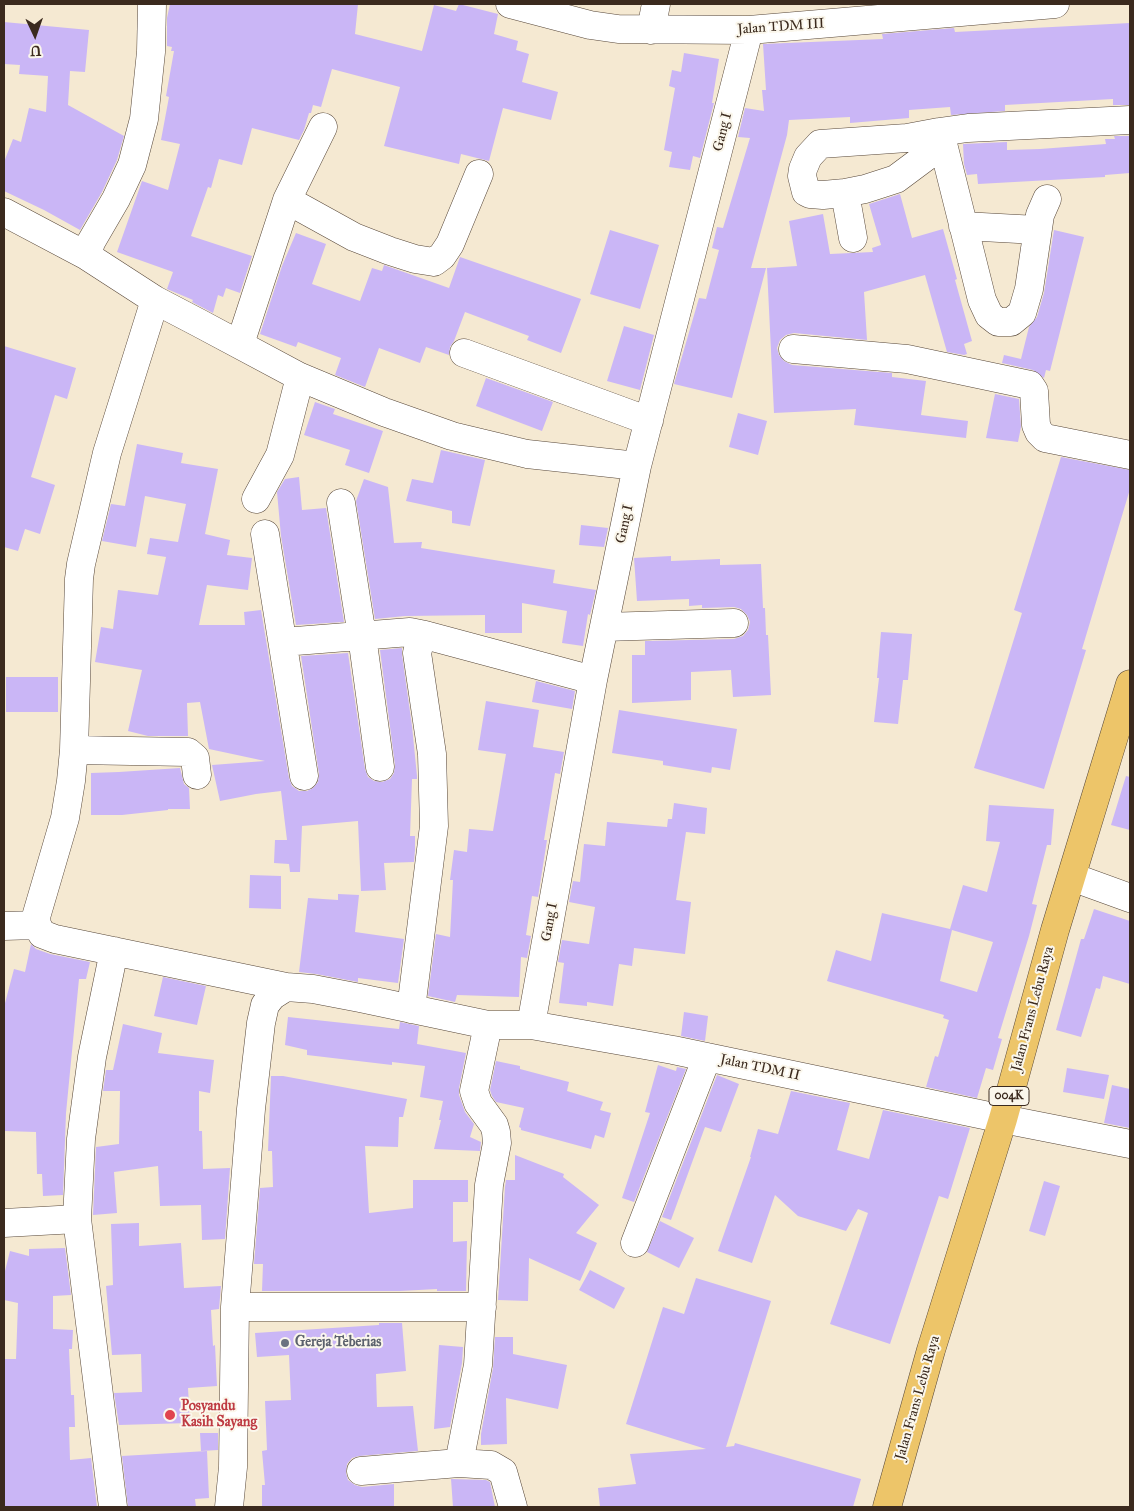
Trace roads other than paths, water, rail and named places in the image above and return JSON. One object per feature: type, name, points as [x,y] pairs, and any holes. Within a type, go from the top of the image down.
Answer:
[{"type":"main road","name":"Jalan Frans Lebu Raya","points":[[887,1507],[934,1341],[1003,1119],[1055,930],[1130,684]]},
{"type":"street","points":[[88,256],[91,242],[116,199],[132,165],[144,119],[151,52],[152,4]]},
{"type":"street","name":"Jalan TDM III","points":[[510,4],[590,25],[618,29],[651,30],[749,30],[1054,4]]},
{"type":"street","points":[[651,30],[656,4]]},
{"type":"street","name":"Gang I","points":[[524,1025],[637,466],[749,30]]},
{"type":"street","points":[[941,138],[896,179],[845,193],[823,195],[806,192],[802,176],[804,168],[808,157],[820,144],[907,138],[941,138],[968,128],[1130,120]]},
{"type":"street","points":[[240,344],[287,200],[323,127]]},
{"type":"street","points":[[941,138],[982,300],[989,315],[998,322],[1011,322],[1022,313],[1029,288],[1040,215],[1047,199]]},
{"type":"street","points":[[287,200],[354,237],[390,252],[434,262],[442,256],[450,244],[479,174]]},
{"type":"street","points":[[845,193],[853,238]]},
{"type":"street","points":[[4,212],[88,256],[156,300],[300,376],[384,412],[452,436],[527,454],[637,466]]},
{"type":"street","points":[[963,226],[1037,230]]},
{"type":"street","points":[[4,926],[37,925],[36,918],[65,818],[74,750],[81,564],[107,453],[156,300]]},
{"type":"street","points":[[793,349],[907,360],[1030,385],[1034,391],[1036,425],[1039,432],[1045,438],[1130,455]]},
{"type":"street","points":[[464,353],[649,421]]},
{"type":"street","points":[[256,498],[280,455],[300,376]]},
{"type":"street","points":[[341,503],[380,767]]},
{"type":"street","points":[[265,534],[304,776]]},
{"type":"street","points":[[604,627],[734,622]]},
{"type":"street","points":[[283,642],[410,632],[593,680]]},
{"type":"street","points":[[411,1009],[434,826],[432,754],[417,653],[420,642],[425,635]]},
{"type":"street","points":[[74,750],[188,752],[195,758],[197,775]]},
{"type":"street","points":[[1072,877],[1130,898]]},
{"type":"street","name":"Jalan TDM II","points":[[37,925],[42,934],[55,939],[286,987],[313,989],[488,1025],[524,1025],[707,1057],[1130,1144]]},
{"type":"street","points":[[112,1507],[77,1220],[81,1139],[92,1057],[114,951]]},
{"type":"street","points":[[229,1507],[233,1467],[235,1307],[247,1152],[261,1023],[265,1005],[272,996],[286,987]]},
{"type":"street","points":[[459,1463],[478,1365],[489,1185],[497,1143],[494,1125],[478,1103],[474,1091],[488,1025]]},
{"type":"street","points":[[635,1243],[707,1057]]},
{"type":"street","points":[[4,1223],[77,1220]]},
{"type":"street","points":[[235,1307],[482,1308]]},
{"type":"street","points":[[361,1472],[459,1463],[490,1465],[503,1472],[513,1507]]},
{"type":"place","name":"Gereja Teberias","points":[[285,1343]]},
{"type":"place","name":"Posyandu Kasih Sayang","points":[[170,1415]]}]
